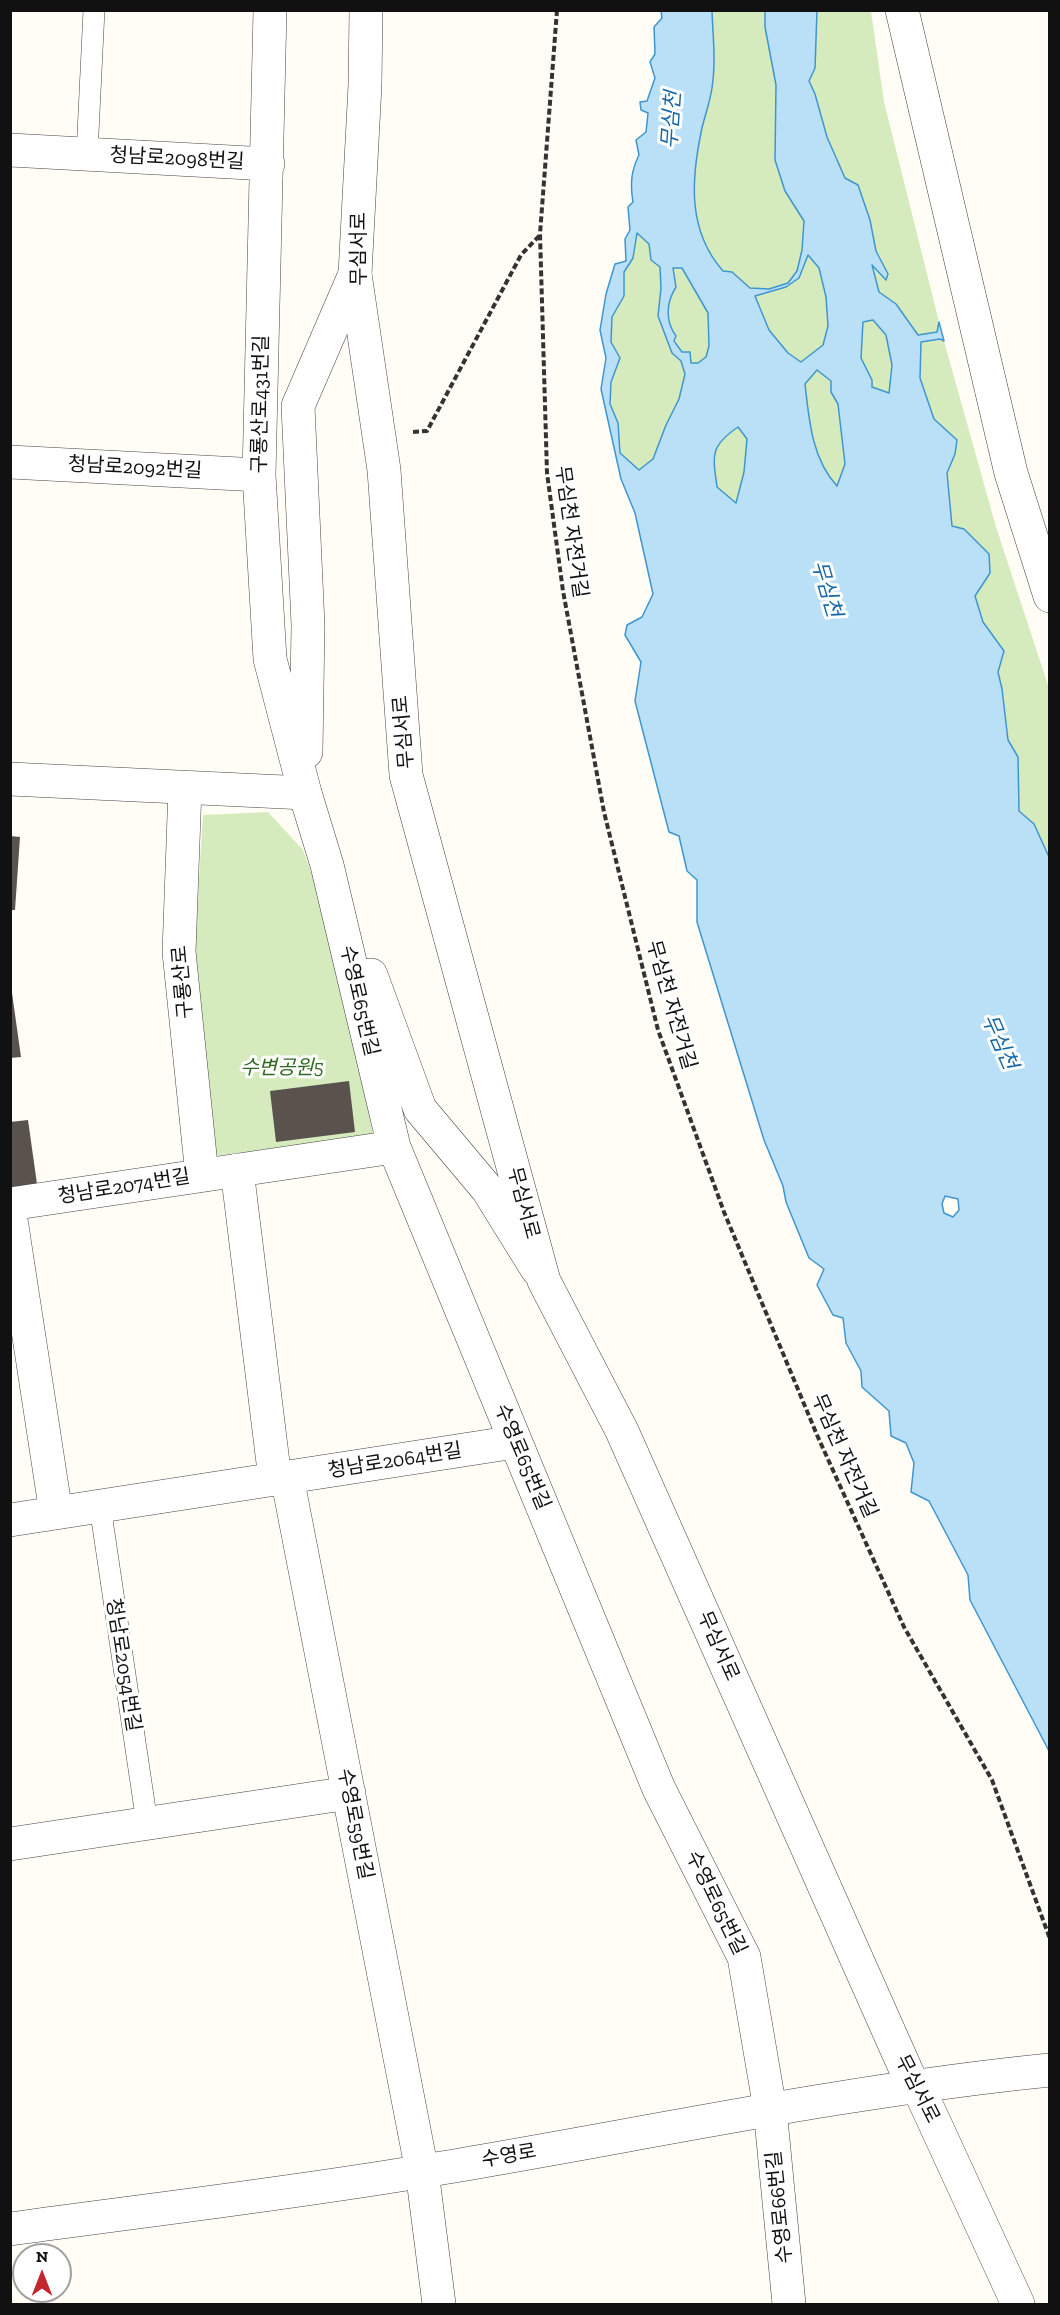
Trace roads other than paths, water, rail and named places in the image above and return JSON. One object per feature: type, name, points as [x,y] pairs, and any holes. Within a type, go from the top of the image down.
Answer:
[{"type":"street","name":"구룡산로431번길","points":[[270,10],[259,475],[270,659],[305,793]]},
{"type":"street","name":"무심서로","points":[[366,10],[365,85],[355,274],[384,470],[406,775],[544,1281],[622,1431],[914,2088],[919,2089],[1018,2304]]},
{"type":"street","points":[[902,10],[1011,473],[1050,596]]},
{"type":"street","name":"청남로2098번길","points":[[10,150],[268,164]]},
{"type":"street","points":[[355,274],[298,406],[308,625],[305,793],[420,1109],[488,1190],[544,1281]]},
{"type":"street","name":"청남로2092번길","points":[[10,462],[259,475]]},
{"type":"street","points":[[10,779],[305,793]]},
{"type":"street","name":"구룡산로","points":[[185,788],[179,952],[202,1175]]},
{"type":"street","name":"수영로65번길","points":[[305,793],[327,865],[394,1147],[660,1789],[744,1957],[770,2109]]},
{"type":"street","name":"청남로2074번길","points":[[10,1204],[394,1147]]},
{"type":"street","points":[[237,1170],[259,1352],[281,1478]]},
{"type":"street","points":[[10,1213],[56,1513]]},
{"type":"street","name":"청남로2064번길","points":[[10,1520],[515,1442]]},
{"type":"street","name":"수영로59번길","points":[[281,1478],[349,1793],[422,2171],[439,2304]]},
{"type":"street","points":[[10,1844],[349,1793]]},
{"type":"street","name":"수영로","points":[[10,2229],[422,2171],[770,2109],[1006,2074],[1050,2070]]},
{"type":"street","name":"수영로66번길","points":[[770,2109],[789,2304]]},
{"type":"lane","name":"청남로2098번길","points":[[87,154],[94,10]]},
{"type":"lane","name":"청남로2054번길","points":[[100,1506],[147,1824]]},
{"type":"water","name":"무심천","points":[[661,11],[712,11],[713,78],[698,147],[694,185],[698,221],[711,255],[723,271],[732,272],[750,288],[769,289],[788,283],[797,271],[802,250],[804,221],[785,191],[775,160],[776,85],[765,27],[765,11],[817,11],[815,68],[809,81],[827,137],[845,178],[858,185],[870,220],[876,251],[888,274],[886,280],[872,265],[879,292],[896,304],[918,335],[937,332],[939,322],[944,341],[940,339],[921,342],[920,378],[934,419],[957,440],[955,454],[947,473],[952,526],[964,529],[989,554],[990,573],[975,596],[983,622],[1004,651],[998,672],[1008,740],[1018,757],[1019,811],[1034,824],[1049,857],[1049,1751],[970,1600],[968,1575],[929,1501],[911,1492],[914,1463],[906,1443],[891,1436],[889,1411],[862,1387],[861,1371],[846,1343],[843,1318],[833,1315],[817,1285],[824,1269],[809,1258],[764,1140],[697,922],[697,880],[687,871],[679,836],[669,832],[635,701],[641,662],[625,635],[627,625],[642,617],[653,594],[635,513],[621,479],[601,389],[606,358],[600,330],[606,294],[615,264],[626,261],[625,239],[630,230],[628,207],[633,202],[632,178],[639,155],[636,140],[646,132],[648,113],[641,110],[640,102],[647,101],[655,78],[650,62],[655,54],[654,27],[662,18]],"holes":[[[637,233],[649,244],[651,260],[660,267],[661,288],[658,316],[672,353],[681,361],[685,374],[679,399],[653,459],[639,470],[620,453],[618,423],[610,404],[611,382],[620,358],[611,342],[612,317],[624,296],[624,272],[633,258]],[[808,255],[819,268],[826,297],[828,326],[823,345],[801,362],[788,353],[769,330],[755,296],[786,287],[799,278]],[[673,268],[682,268],[708,313],[709,346],[706,357],[698,363],[691,363],[690,352],[682,352],[674,341],[676,336],[672,330],[668,312],[676,287]],[[873,320],[886,335],[892,365],[889,393],[872,387],[872,380],[861,358],[863,322]],[[817,370],[831,381],[831,392],[838,404],[845,464],[837,486],[822,464],[810,425],[805,384]],[[738,427],[747,439],[744,472],[736,503],[717,487],[714,460],[722,440]],[[945,1196],[958,1199],[959,1210],[953,1217],[944,1213],[942,1204]]]},
{"type":"park label","name":"수변공원5","points":[[282,1068]]}]
